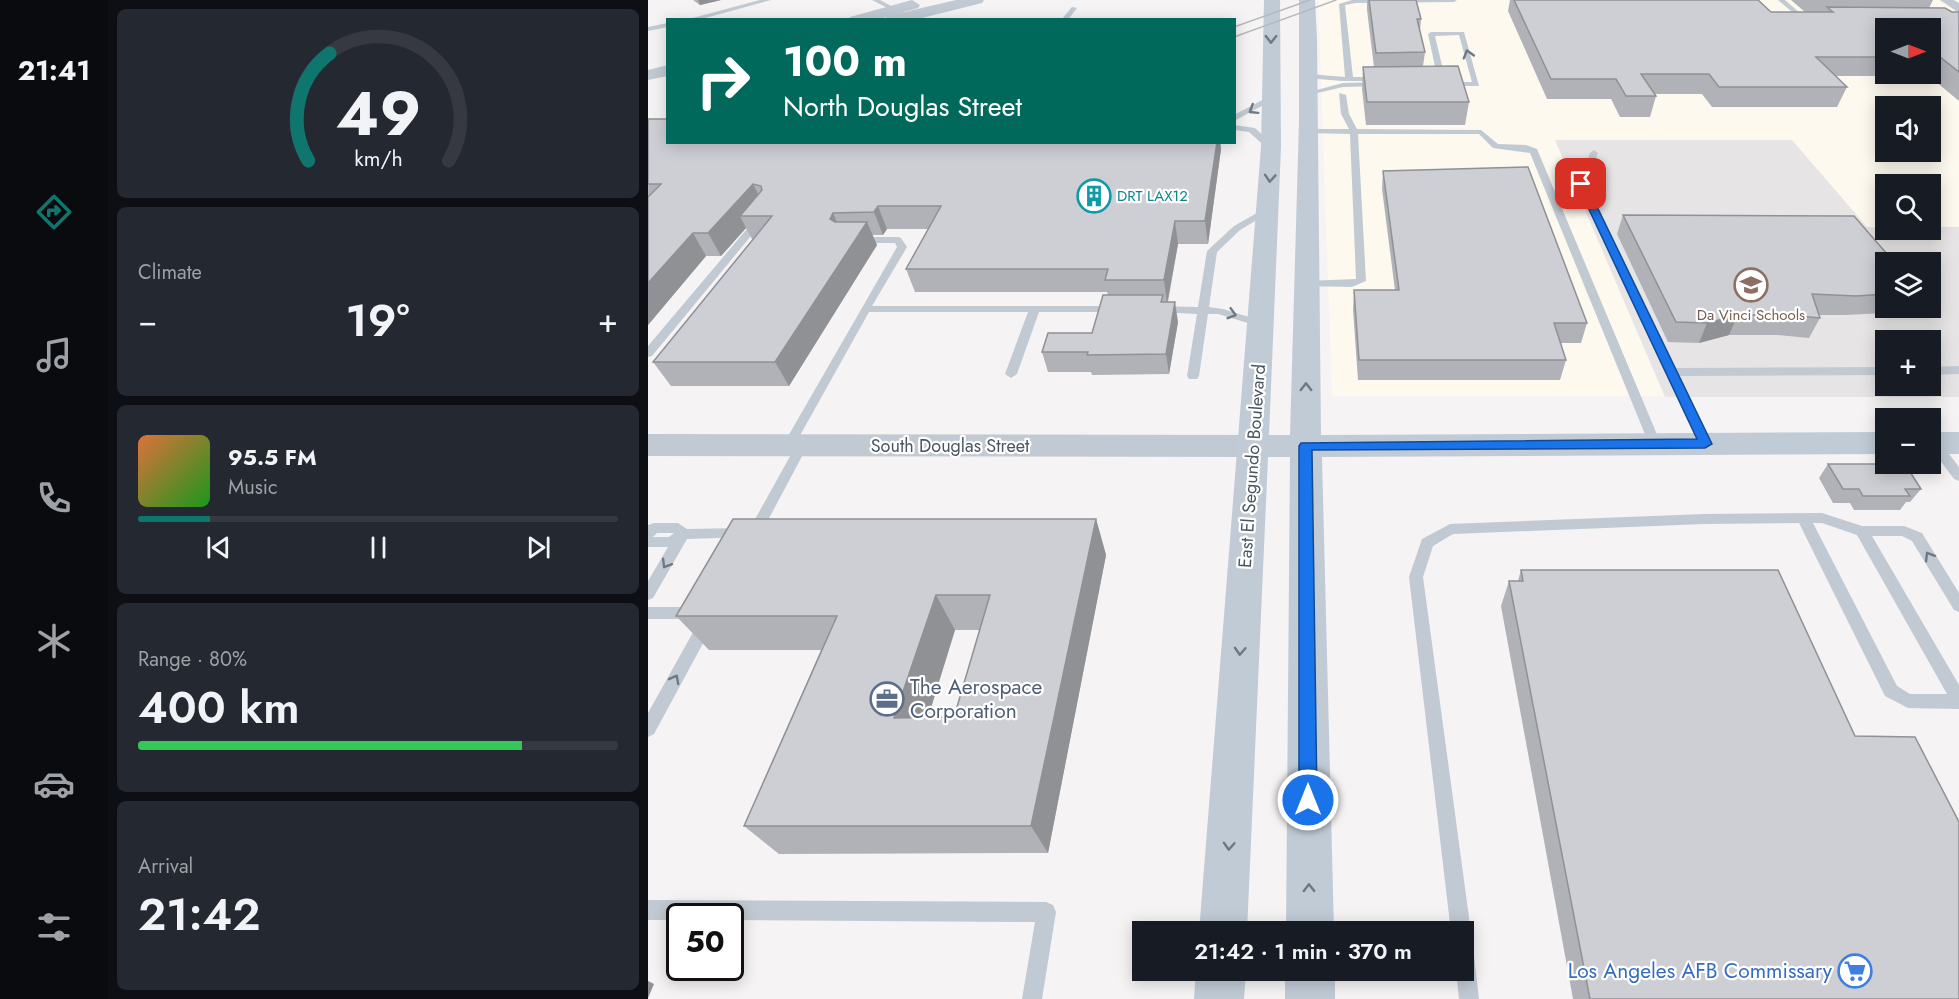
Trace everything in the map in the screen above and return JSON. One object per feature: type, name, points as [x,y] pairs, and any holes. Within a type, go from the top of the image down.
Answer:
[{"type":"main road","name":"East El Segundo Boulevard","points":[[1224,921],[1272,147],[1272,0]]},
{"type":"main road","points":[[1307,0],[1309,131],[1306,446],[1310,921]]},
{"type":"main road","points":[[1253,446],[1875,443]]},
{"type":"main road","points":[[1219,999],[1220,981]]},
{"type":"main road","points":[[1310,981],[1310,999]]},
{"type":"street","points":[[897,15],[932,0]]},
{"type":"street","points":[[872,18],[976,0]]},
{"type":"street","points":[[1946,0],[1959,9]]},
{"type":"street","points":[[648,75],[666,70]]},
{"type":"street","points":[[648,87],[666,83]]},
{"type":"street","name":"South Douglas Street","points":[[648,444],[1253,446]]},
{"type":"lane","points":[[696,18],[768,0]]},
{"type":"lane","points":[[875,0],[897,15]]},
{"type":"lane","points":[[1349,79],[1342,4],[1356,1],[1454,0]]},
{"type":"lane","points":[[1781,0],[1804,21],[1815,21]]},
{"type":"lane","points":[[1066,18],[1074,8]]},
{"type":"lane","points":[[648,29],[666,24]]},
{"type":"lane","points":[[1462,33],[1476,84],[1431,81],[1441,78],[1431,34],[1462,33]]},
{"type":"lane","points":[[1349,79],[1386,81],[1343,85],[1309,84],[1349,79]]},
{"type":"lane","points":[[1306,284],[1352,284],[1360,281],[1354,130],[1345,114],[1342,95]]},
{"type":"lane","points":[[1236,119],[1271,99]]},
{"type":"lane","points":[[1236,127],[1252,130],[1272,147]]},
{"type":"lane","points":[[1309,131],[1481,132],[1496,146],[1534,150],[1655,444]]},
{"type":"lane","points":[[1594,153],[1581,184],[1705,444]]},
{"type":"lane","points":[[648,353],[767,211]]},
{"type":"lane","points":[[1193,376],[1212,251],[1237,228],[1268,211]]},
{"type":"lane","points":[[648,542],[671,542],[684,534],[751,538],[795,445],[865,309],[902,247],[898,240],[846,240]]},
{"type":"lane","points":[[865,309],[1131,309]]},
{"type":"lane","points":[[1011,374],[1035,309]]},
{"type":"lane","points":[[1143,309],[1202,309],[1226,312],[1261,324]]},
{"type":"lane","points":[[1941,371],[1959,370]]},
{"type":"lane","points":[[1670,372],[1875,371]]},
{"type":"lane","points":[[1941,443],[1959,476]]},
{"type":"lane","points":[[1803,518],[1891,691],[1908,701],[1959,701],[1862,531]]},
{"type":"lane","points":[[1460,921],[1416,577],[1427,543],[1450,529],[1704,519],[1822,518],[1862,531],[1904,531],[1917,537],[1959,606]]},
{"type":"lane","points":[[648,533],[654,528],[678,528],[684,534]]},
{"type":"lane","points":[[648,594],[684,534]]},
{"type":"lane","points":[[648,613],[711,613],[648,729]]},
{"type":"lane","points":[[648,910],[1046,912],[1032,999]]},
{"type":"lane","points":[[1467,981],[1469,999]]},
{"type":"shaded area","points":[[1318,0],[1959,0],[1959,396],[1941,396],[1941,330],[1875,330],[1875,396],[1332,396]]},
{"type":"shaded area","name":"Da Vinci Schools","points":[[1555,140],[1792,140],[1867,227],[1875,227],[1875,240],[1941,240],[1941,227],[1959,227],[1959,397],[1665,397]]},
{"type":"building","points":[[1369,0],[1416,0],[1421,19],[1417,19],[1425,52],[1376,53]]},
{"type":"building","points":[[1514,0],[1758,0],[1771,12],[1833,12],[1827,7],[1945,8],[1952,12],[1959,12],[1959,72],[1941,58],[1941,18],[1875,18],[1875,57],[1816,57],[1847,87],[1719,87],[1709,74],[1641,74],[1656,96],[1626,96],[1616,79],[1551,79]]},
{"type":"building","points":[[1458,66],[1469,102],[1367,102],[1363,67]]},
{"type":"building","points":[[648,119],[666,119],[666,144],[1217,144],[1205,221],[1175,221],[1164,280],[1105,280],[1108,269],[906,269],[941,206],[878,206],[874,212],[833,213],[830,219],[835,222],[867,222],[775,362],[653,362],[772,216],[740,216],[762,190],[761,186],[753,184],[708,233],[693,233],[648,283],[648,197],[661,184],[648,184]]},
{"type":"building","points":[[1528,167],[1587,323],[1554,323],[1566,360],[1359,360],[1354,290],[1399,290],[1383,171]]},
{"type":"building","points":[[1623,215],[1854,216],[1885,252],[1875,252],[1875,295],[1812,294],[1820,318],[1738,315],[1707,323],[1676,322]]},
{"type":"building","points":[[1103,295],[1163,295],[1161,302],[1175,302],[1166,354],[1087,355],[1088,352],[1042,352],[1048,333],[1092,333]]},
{"type":"building","points":[[1828,464],[1875,464],[1875,474],[1911,474],[1921,489],[1905,489],[1910,496],[1863,496],[1859,489],[1843,489]]},
{"type":"building","name":"The Aerospace Corporation","points":[[733,519],[1096,519],[1031,826],[744,826],[837,616],[676,616]],"holes":[[[936,595],[990,595],[954,717],[894,718]]]},
{"type":"building","points":[[1521,570],[1778,570],[1855,736],[1915,737],[1959,822],[1959,999],[1590,999],[1509,581],[1523,581]]},
{"type":"tram line","points":[[1236,26],[1310,0]]},
{"type":"tram line","points":[[1236,36],[1336,0]]},
{"type":"place","name":"DRT LAX12","points":[[1094,196]]},
{"type":"place","name":"Da Vinci Schools","points":[[1751,285]]},
{"type":"place","name":"The Aerospace Corporation","points":[[887,699]]},
{"type":"place","name":"Los Angeles AFB Commissary","points":[[1855,971]]},
{"type":"route","points":[[1308,800],[1306,446],[1705,444],[1581,184]]}]
